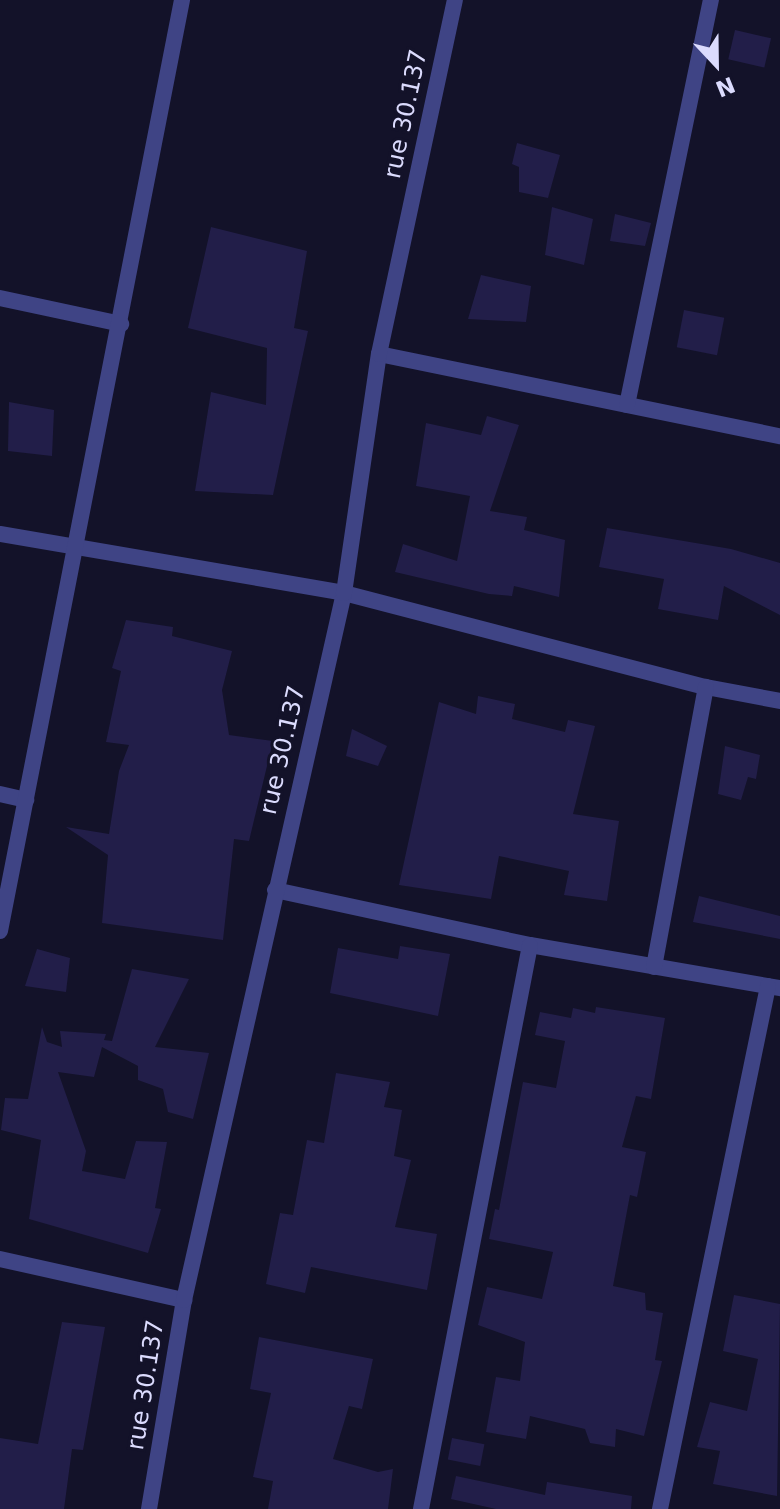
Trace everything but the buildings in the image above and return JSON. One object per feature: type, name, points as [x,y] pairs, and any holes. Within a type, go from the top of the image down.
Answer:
[{"type":"street","points":[[0,931],[78,547],[182,0]]},
{"type":"street","name":"rue 30.137","points":[[149,1509],[184,1300],[344,593],[379,354],[455,0]]},
{"type":"street","points":[[627,405],[711,0]]},
{"type":"street","points":[[0,298],[121,324]]},
{"type":"street","points":[[379,354],[780,436]]},
{"type":"street","points":[[0,534],[344,593],[706,687],[780,701]]},
{"type":"street","points":[[654,967],[706,687]]},
{"type":"street","points":[[0,794],[26,800]]},
{"type":"street","points":[[275,890],[530,945],[774,987],[660,1509]]},
{"type":"street","points":[[421,1509],[530,945]]},
{"type":"street","points":[[0,1259],[184,1300]]}]
